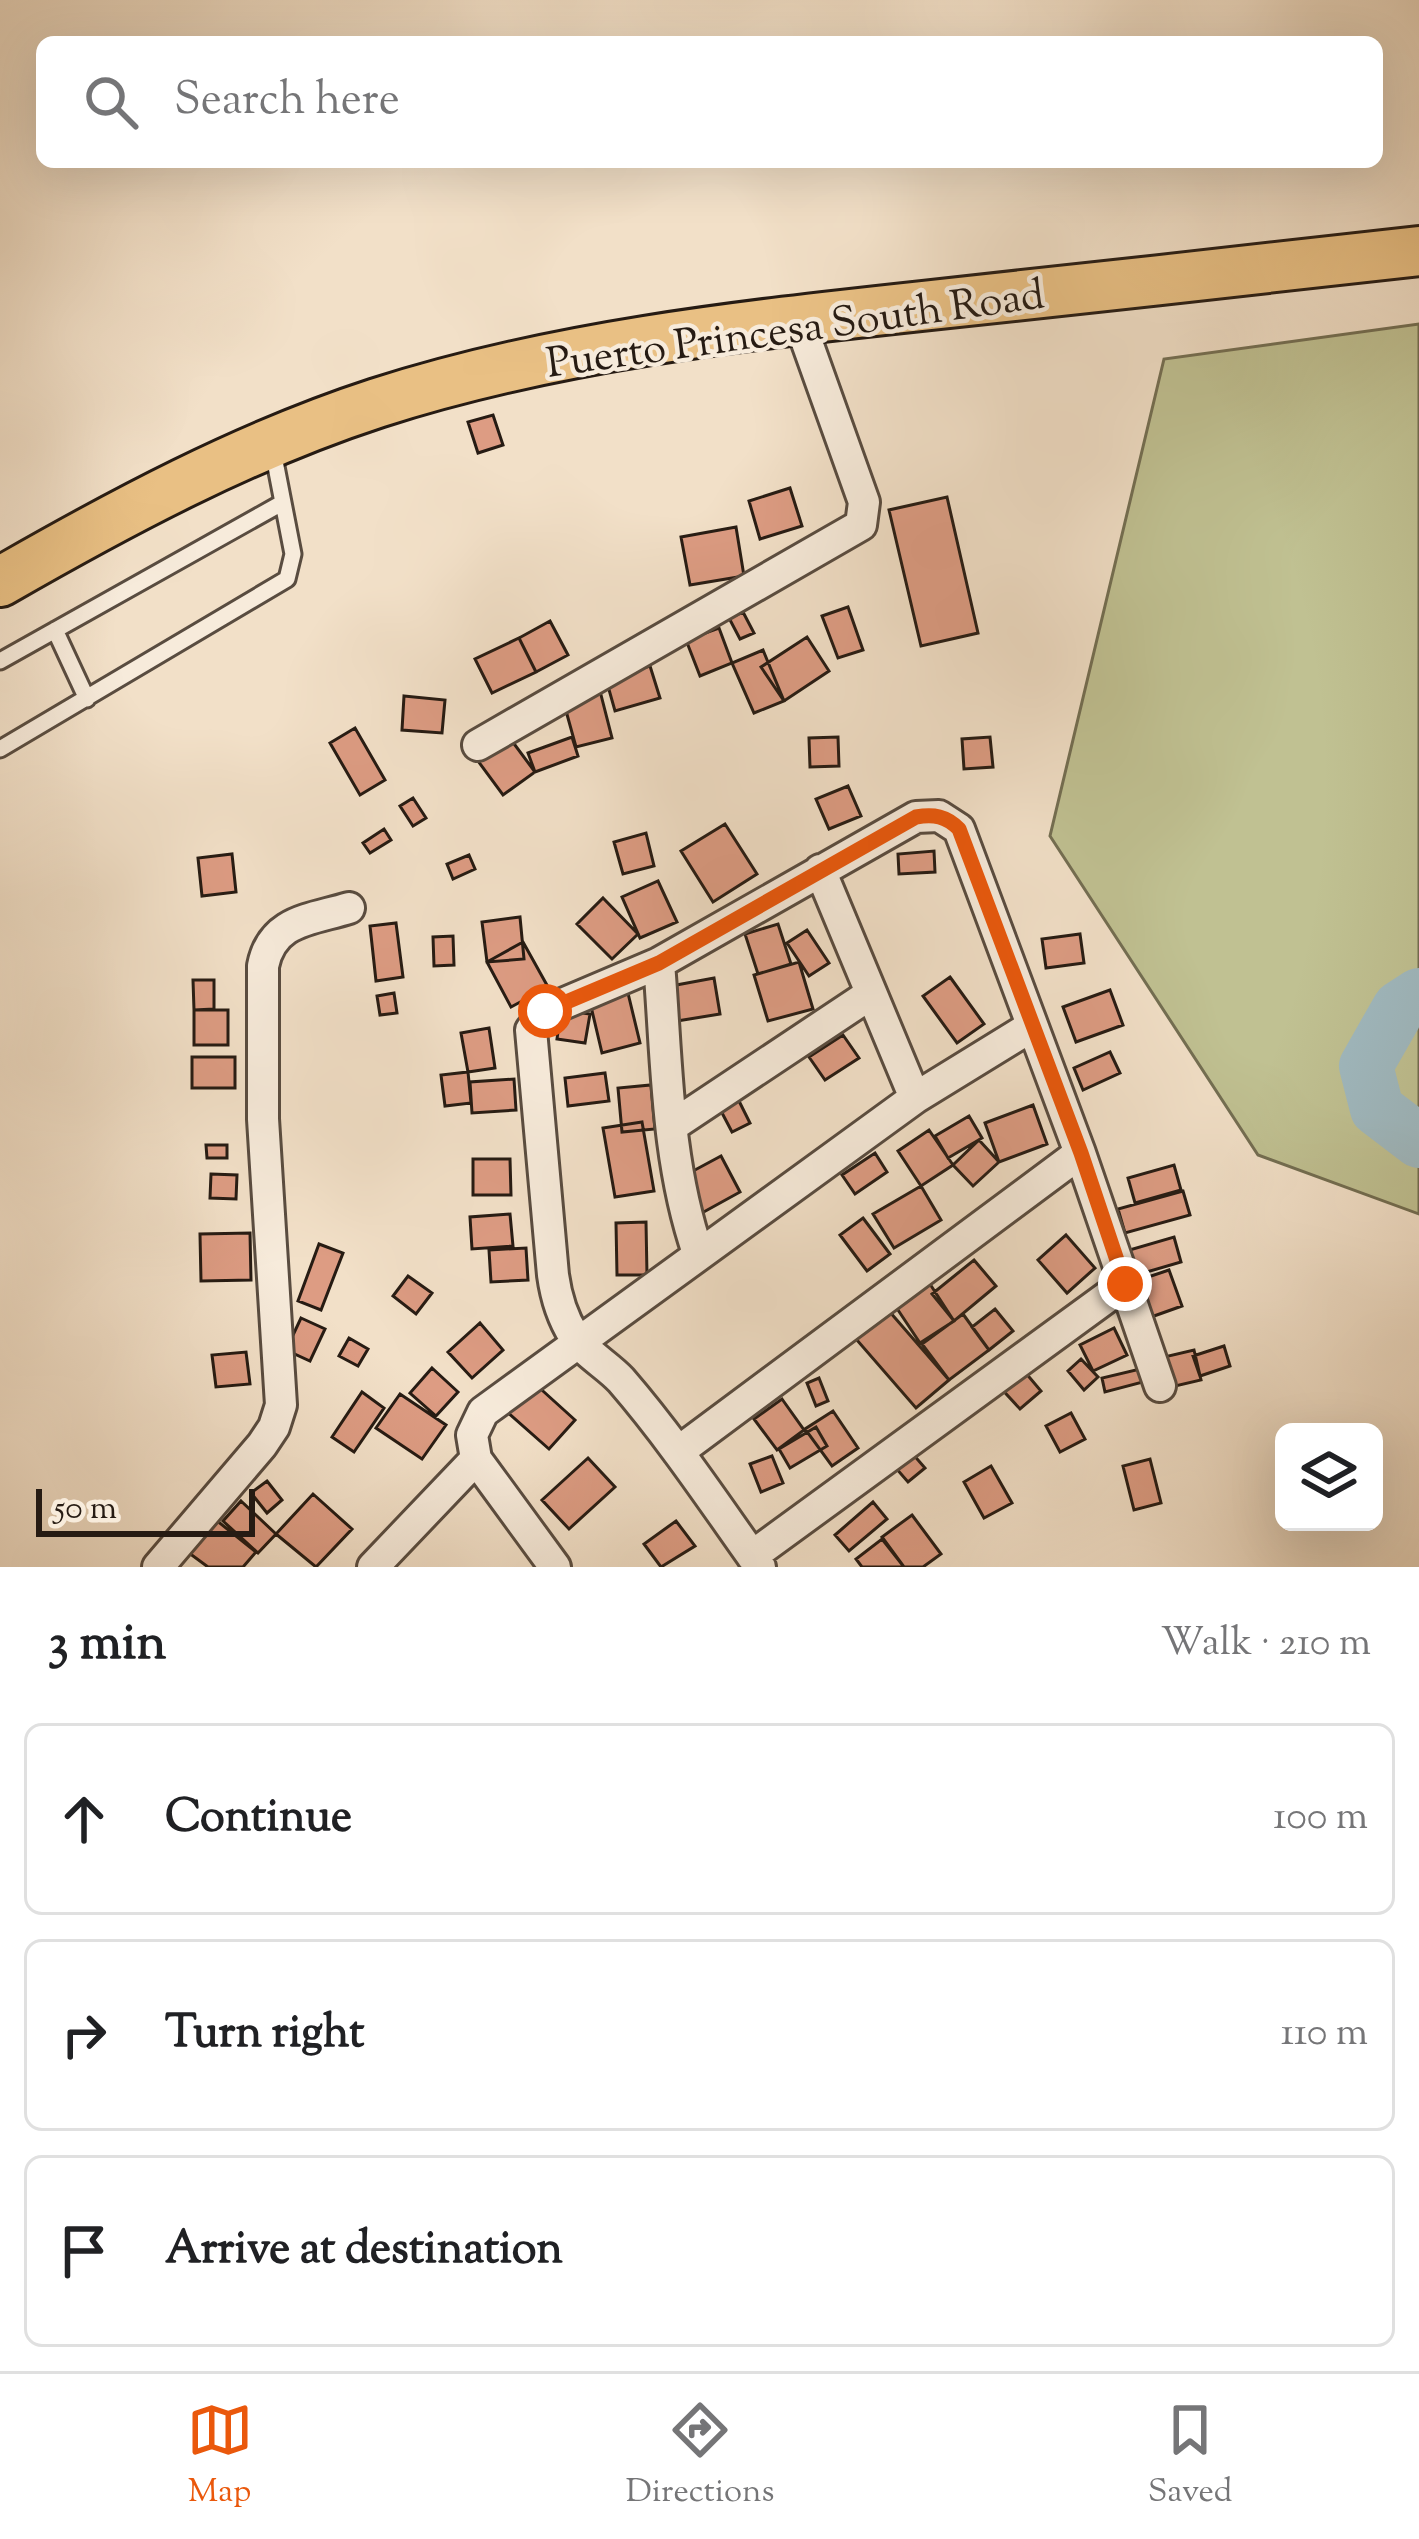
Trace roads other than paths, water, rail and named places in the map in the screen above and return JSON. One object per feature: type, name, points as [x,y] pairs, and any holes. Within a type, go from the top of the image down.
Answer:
[{"type":"main road","name":"Puerto Princesa South Road","points":[[0,582],[180,484],[272,444],[373,404],[479,374],[664,337],[1419,251]]},
{"type":"street","points":[[478,745],[861,525],[864,502],[799,320]]},
{"type":"street","points":[[1125,1284],[756,1561],[618,1377],[578,1342],[556,1298],[531,1030],[545,1011],[659,963],[916,817],[950,820],[959,829],[1081,1153],[1160,1386]]},
{"type":"street","points":[[820,870],[915,1098]]},
{"type":"street","points":[[158,1567],[274,1427],[280,1405],[263,1119],[263,966],[275,934],[349,908]]},
{"type":"street","points":[[659,963],[678,1189],[698,1253]]},
{"type":"street","points":[[672,1126],[869,995]]},
{"type":"street","points":[[555,1567],[476,1459],[472,1436],[483,1412],[915,1098],[1032,1026]]},
{"type":"street","points":[[678,1452],[1081,1153]]},
{"type":"street","points":[[373,1567],[476,1459]]},
{"type":"lane","points":[[0,748],[287,579],[293,554],[272,444]]},
{"type":"lane","points":[[0,661],[282,503]]},
{"type":"lane","points":[[55,630],[87,699]]},
{"type":"waterway","points":[[1419,995],[1399,1008],[1366,1066],[1377,1109],[1419,1141]]}]
